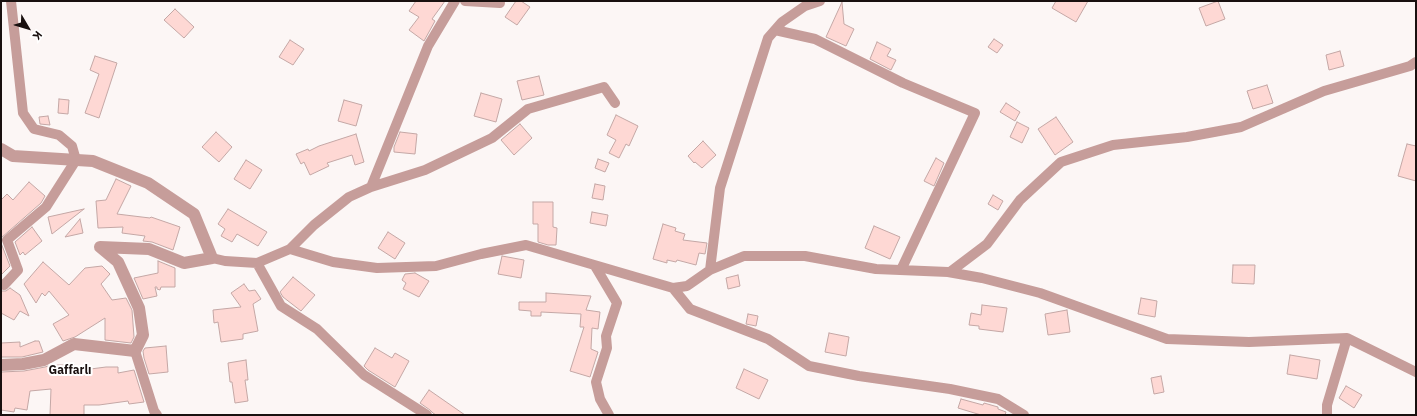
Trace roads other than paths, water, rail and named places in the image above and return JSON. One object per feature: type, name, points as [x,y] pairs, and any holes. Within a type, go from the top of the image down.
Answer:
[{"type":"street","points":[[1,284],[4,285],[18,270],[7,240],[46,207],[76,160],[72,146],[59,135],[34,129],[23,113],[11,1]]},
{"type":"street","points":[[371,187],[428,46],[455,1]]},
{"type":"street","points":[[465,1],[500,4]]},
{"type":"street","points":[[710,270],[720,188],[768,38],[782,22],[805,6],[820,1]]},
{"type":"street","points":[[775,30],[815,39],[903,83],[975,113],[901,270]]},
{"type":"street","points":[[950,272],[987,244],[1020,200],[1061,162],[1113,145],[1187,137],[1241,127],[1324,91],[1410,66],[1416,62]]},
{"type":"street","points":[[157,415],[154,411],[135,350],[143,335],[139,308],[118,262],[100,247],[149,249],[184,262],[212,258],[225,261],[257,263],[290,249],[314,225],[349,197],[371,187],[425,170],[492,138],[528,109],[604,86],[615,103]]},
{"type":"street","points":[[1,149],[13,156],[93,161],[148,183],[194,214],[212,258]]},
{"type":"street","points":[[290,249],[333,262],[377,268],[436,266],[482,254],[526,245],[674,288],[687,286],[710,270],[744,256],[805,256],[876,269],[950,272],[982,278],[1040,293],[1167,339],[1249,342],[1347,338],[1416,372]]},
{"type":"street","points":[[257,263],[281,306],[317,329],[364,375],[427,415]]},
{"type":"street","points":[[595,266],[618,303],[606,336],[608,348],[596,382],[600,399],[609,415]]},
{"type":"street","points":[[674,288],[690,309],[768,339],[809,366],[859,376],[950,389],[998,399],[1024,415]]},
{"type":"street","points":[[1327,415],[1327,405],[1347,338]]},
{"type":"street","points":[[1,365],[24,364],[44,360],[74,344],[135,350]]},
{"type":"district","name":"Gaffarlı","points":[[70,371]]}]
